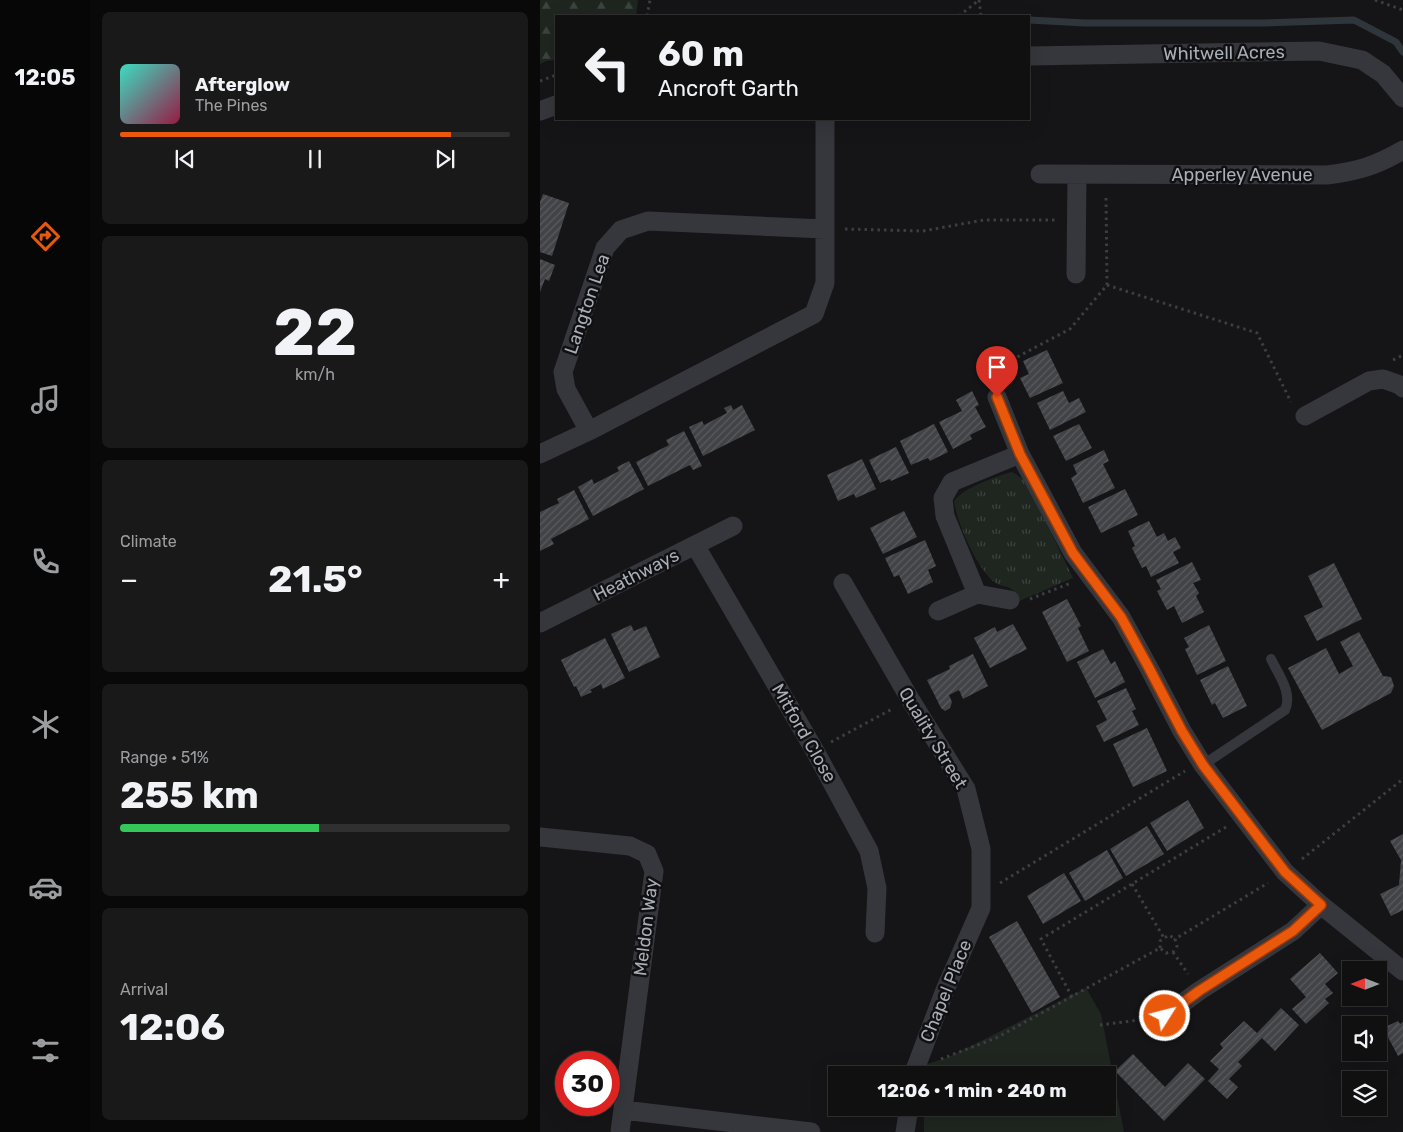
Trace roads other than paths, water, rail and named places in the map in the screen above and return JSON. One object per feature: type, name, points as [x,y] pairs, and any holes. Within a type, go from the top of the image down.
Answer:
[{"type":"street","name":"Whitwell Acres","points":[[1030,56],[1319,51],[1362,60],[1383,74],[1403,98]]},
{"type":"street","points":[[540,111],[555,105]]},
{"type":"street","points":[[540,454],[589,431],[814,314],[825,283],[825,120]]},
{"type":"street","name":"Apperley Avenue","points":[[1040,174],[1327,175],[1354,172],[1380,163],[1403,150]]},
{"type":"street","points":[[1076,174],[1076,274]]},
{"type":"street","name":"Langton Lea","points":[[589,431],[566,389],[564,372],[605,248],[621,230],[648,221],[824,229]]},
{"type":"street","points":[[1305,416],[1369,381],[1383,379],[1403,388]]},
{"type":"street","points":[[997,397],[1020,454],[1073,553],[1121,617],[1182,731],[1202,764],[1285,872],[1321,905],[1403,971]]},
{"type":"street","points":[[977,594],[945,516],[944,498],[952,482],[1020,454]]},
{"type":"street","name":"Heathways","points":[[540,623],[733,526]]},
{"type":"street","name":"Mitford Close","points":[[695,545],[815,751],[869,851],[877,888],[875,933]]},
{"type":"street","name":"Quality Street","points":[[843,582],[910,699],[966,789],[981,849],[981,901]]},
{"type":"street","points":[[938,611],[977,594],[1010,600]]},
{"type":"street","name":"Meldon Way","points":[[540,837],[630,846],[647,854],[654,871],[620,1132]]},
{"type":"street","name":"Chapel Place","points":[[917,1066],[981,901]]},
{"type":"street","points":[[1165,1016],[1199,991],[1293,931],[1321,905]]},
{"type":"street","points":[[623,1110],[811,1132]]},
{"type":"street","points":[[905,1132],[908,1116]]},
{"type":"lane","points":[[1202,764],[1285,710],[1289,698],[1271,659]]},
{"type":"waterway","points":[[1030,20],[1085,23],[1263,23],[1354,20],[1396,42],[1403,52]]}]
